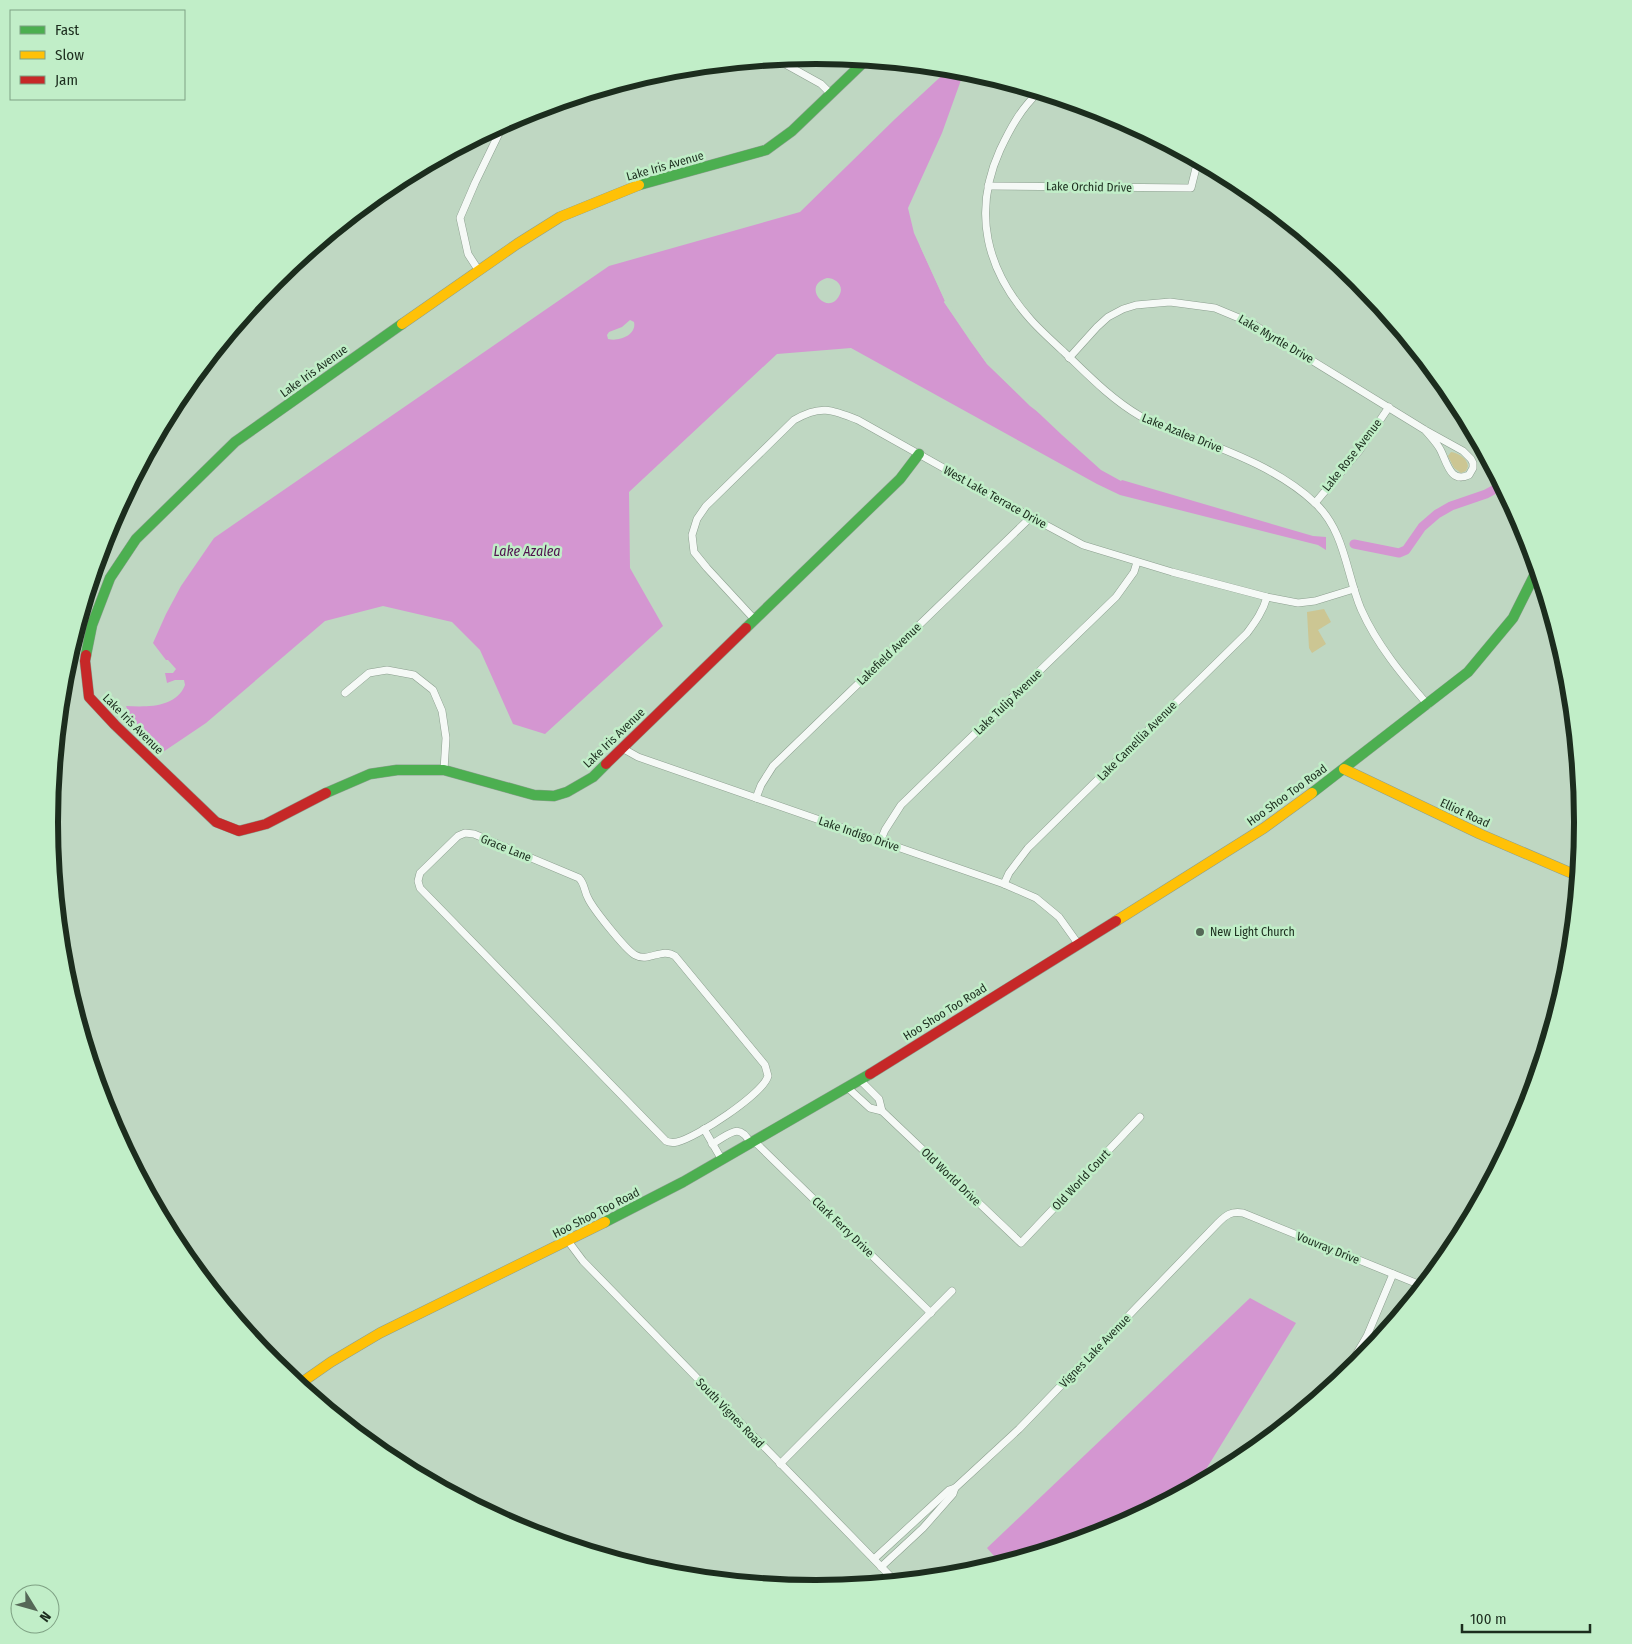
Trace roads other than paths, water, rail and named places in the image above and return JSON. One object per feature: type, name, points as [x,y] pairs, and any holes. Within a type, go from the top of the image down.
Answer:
[{"type":"street","points":[[786,65],[821,84],[831,94]]},
{"type":"street","name":"Lake Iris Avenue","points":[[861,65],[792,131],[766,150],[642,184],[560,217],[517,244],[236,442],[170,504],[136,540],[110,578],[92,625],[85,661],[89,697],[216,822],[239,831],[266,824],[338,786],[370,774],[396,770],[444,770],[534,795],[554,796],[567,792],[593,777],[900,479],[919,454]]},
{"type":"street","name":"Lake Azalea Drive","points":[[1034,96],[1017,118],[1004,141],[994,163],[988,186],[984,218],[987,237],[995,262],[1006,286],[1029,318],[1113,399],[1142,418],[1206,442],[1270,471],[1298,488],[1315,503],[1329,518],[1337,533],[1354,589],[1370,627],[1408,682],[1428,704]]},
{"type":"street","points":[[479,271],[468,254],[460,218],[499,134]]},
{"type":"street","name":"Lake Orchid Drive","points":[[988,186],[1191,188],[1197,166]]},
{"type":"street","name":"Lake Myrtle Drive","points":[[1069,358],[1097,327],[1108,317],[1123,308],[1149,303],[1190,304],[1215,308],[1250,323],[1467,455],[1473,463],[1473,468],[1469,475],[1463,477],[1453,475],[1445,463],[1440,448],[1425,430]]},
{"type":"street","name":"Lake Rose Avenue","points":[[1315,503],[1359,450],[1389,407]]},
{"type":"street","name":"West Lake Terrace Drive","points":[[754,620],[694,552],[692,535],[697,519],[706,506],[794,420],[809,412],[826,410],[839,412],[858,420],[1031,518],[1083,545],[1137,562],[1267,597],[1298,603],[1315,601],[1354,589]]},
{"type":"street","name":"Lakefield Avenue","points":[[756,798],[761,785],[774,766],[1031,518]]},
{"type":"street","name":"Lake Tulip Avenue","points":[[880,842],[885,830],[902,805],[1116,597],[1134,572],[1137,562]]},
{"type":"street","name":"Hoo Shoo Too Road","points":[[304,1381],[355,1347],[439,1303],[568,1241],[753,1143],[848,1088],[1264,828],[1344,769],[1468,672],[1513,618],[1534,578]]},
{"type":"street","name":"Lake Camellia Avenue","points":[[1004,884],[1009,873],[1028,848],[1247,633],[1257,621],[1267,597]]},
{"type":"street","points":[[345,693],[369,673],[387,670],[414,675],[432,690],[442,711],[446,738],[444,770]]},
{"type":"street","name":"Lake Indigo Drive","points":[[622,748],[638,757],[1004,884],[1036,898],[1059,917],[1079,945]]},
{"type":"street","name":"Elliot Road","points":[[1344,769],[1480,834],[1573,874]]},
{"type":"street","name":"Grace Lane","points":[[465,833],[474,834],[574,876],[583,883],[586,894],[593,905],[633,954],[645,958],[667,952],[677,958],[765,1065],[768,1072],[767,1080],[761,1089],[704,1129],[679,1142],[666,1141],[423,892],[418,884],[420,873],[458,836],[465,833]]},
{"type":"street","name":"Old World Drive","points":[[860,1080],[879,1099],[882,1111]]},
{"type":"street","name":"Old World Drive","points":[[848,1088],[870,1108],[882,1111],[1021,1243]]},
{"type":"street","name":"Old World Court","points":[[1021,1243],[1140,1117]]},
{"type":"street","points":[[704,1129],[722,1160]]},
{"type":"street","name":"Clark Ferry Drive","points":[[712,1144],[733,1132],[740,1131],[746,1134],[753,1143],[931,1313]]},
{"type":"street","name":"Vouvray Drive","points":[[1232,1212],[1242,1213],[1418,1284]]},
{"type":"street","name":"Vignes Lake Avenue","points":[[874,1559],[1019,1429],[1218,1223],[1232,1212]]},
{"type":"street","name":"South Vignes Road","points":[[568,1241],[583,1260],[890,1577]]},
{"type":"street","points":[[1358,1352],[1367,1336],[1393,1274]]},
{"type":"street","points":[[780,1464],[952,1291]]},
{"type":"street","name":"Vignes Lake Avenue","points":[[881,1567],[923,1528],[953,1494],[955,1488]]},
{"type":"water","name":"Lake Azalea","points":[[943,75],[962,78],[942,133],[908,208],[914,233],[944,302],[987,364],[1101,470],[1121,481],[1313,536],[1326,537],[1326,550],[1318,545],[1120,495],[851,348],[777,354],[629,492],[630,568],[663,626],[545,734],[513,724],[480,650],[452,622],[383,606],[325,621],[206,723],[163,752],[131,719],[126,706],[152,706],[168,702],[181,693],[185,685],[184,680],[175,680],[167,683],[165,673],[173,673],[176,669],[166,660],[153,643],[181,586],[214,538],[609,266],[800,212]],"holes":[[[830,278],[839,283],[841,292],[834,302],[829,303],[823,302],[819,298],[816,293],[816,287],[819,282]],[[630,320],[634,322],[633,331],[630,334],[622,338],[608,339],[607,335],[609,332],[622,327]]]},
{"type":"water","points":[[1250,1298],[1296,1323],[1203,1474],[1151,1502],[1106,1523],[1060,1540],[996,1559],[987,1548]]},
{"type":"waterway","points":[[1354,544],[1399,553],[1406,550],[1422,527],[1437,514],[1451,506],[1497,488]]},
{"type":"place","name":"New Light Church","points":[[1200,932]]}]
